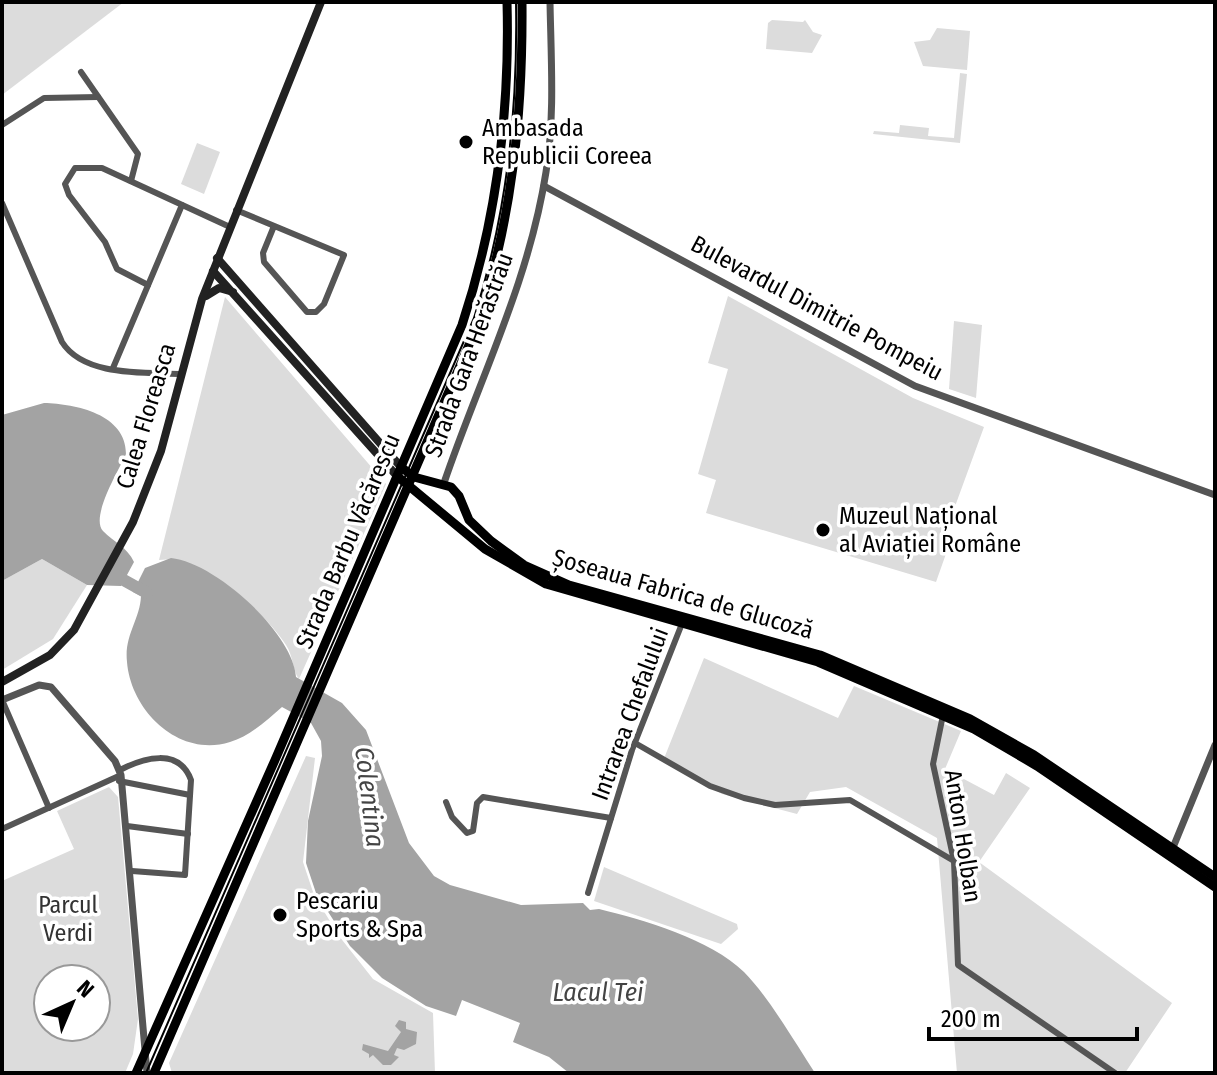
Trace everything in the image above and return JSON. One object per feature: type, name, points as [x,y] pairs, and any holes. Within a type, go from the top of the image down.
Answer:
[{"type":"main road","name":"Calea Floreasca","points":[[2,682],[33,667],[62,644],[102,584],[125,537],[158,462],[202,299],[217,258],[321,2]]},
{"type":"main road","name":"Strada Barbu Văcărescu","points":[[136,1073],[166,1011],[462,325],[496,197],[506,106],[507,2]]},
{"type":"main road","name":"Strada Barbu Văcărescu","points":[[154,1073],[475,331],[504,228],[519,127],[522,2]]},
{"type":"main road","name":"Șoseaua Fabrica de Glucoză","points":[[217,258],[399,472]]},
{"type":"main road","name":"Șoseaua Fabrica de Glucoză","points":[[213,271],[399,472],[485,549],[535,579],[566,592],[820,655],[970,719],[1034,755],[1215,887]]},
{"type":"main road","points":[[202,299],[216,288],[236,293]]},
{"type":"main road","name":"Șoseaua Fabrica de Glucoză","points":[[412,481],[444,483],[454,490],[469,520],[491,541],[538,572],[569,585],[826,665],[943,715],[1037,766],[1171,853],[1215,877]]},
{"type":"main road","points":[[435,506],[455,515],[463,506]]},
{"type":"street","name":"Strada Gara Herăstrău","points":[[444,483],[514,301],[544,186],[550,131],[550,2]]},
{"type":"street","points":[[81,72],[138,154],[131,181]]},
{"type":"street","points":[[2,125],[44,98],[98,97]]},
{"type":"street","points":[[148,285],[117,269],[105,242],[69,195],[65,184],[70,172],[82,166],[102,168],[230,227]]},
{"type":"street","name":"Bulevardul Dimitrie Pompeiu","points":[[544,186],[915,386],[1215,495]]},
{"type":"street","points":[[2,203],[67,350],[85,363],[182,374]]},
{"type":"street","points":[[113,368],[182,205]]},
{"type":"street","points":[[236,210],[344,255],[324,304],[316,312],[307,312],[264,262],[263,253],[274,226]]},
{"type":"street","name":"Intrarea Chefalului","points":[[588,893],[635,743],[683,620]]},
{"type":"street","points":[[49,808],[2,700],[43,684],[51,687],[121,776],[132,871],[147,1073]]},
{"type":"street","name":"Anton Holban","points":[[943,715],[933,764],[954,861],[958,965],[1115,1073]]},
{"type":"street","points":[[635,743],[710,786],[744,798],[775,805],[850,800],[954,861]]},
{"type":"street","points":[[1171,853],[1215,745]]},
{"type":"street","points":[[2,829],[121,776],[149,757],[167,759],[189,775],[186,872],[183,876],[132,871]]},
{"type":"street","points":[[121,776],[190,795]]},
{"type":"street","name":"Intrarea Chefalului","points":[[446,802],[452,817],[467,833],[473,831],[477,803],[483,797],[611,818]]},
{"type":"street","points":[[127,826],[188,834]]},
{"type":"street","points":[[143,1007],[153,1012],[166,1011]]},
{"type":"green space","points":[[2,2],[124,2],[2,95]]},
{"type":"green space","points":[[772,20],[805,20],[813,32],[822,35],[812,53],[766,49],[768,23]]},
{"type":"green space","points":[[937,28],[970,31],[967,70],[923,66],[914,42],[930,40]]},
{"type":"green space","points":[[960,73],[967,74],[960,143],[873,134],[874,131],[899,133],[900,125],[929,128],[928,136],[954,138]]},
{"type":"green space","points":[[197,143],[220,152],[204,194],[181,184]]},
{"type":"green space","points":[[728,296],[913,398],[984,427],[946,531],[953,534],[936,582],[706,513],[716,480],[698,474],[728,369],[708,363]]},
{"type":"green space","points":[[225,297],[386,484],[299,679],[286,645],[247,602],[212,575],[176,560],[159,560]]},
{"type":"green space","points":[[954,321],[982,325],[976,398],[949,389]]},
{"type":"green space","points":[[42,559],[87,585],[53,639],[2,670],[2,581]]},
{"type":"green space","points":[[704,658],[838,718],[854,686],[961,731],[945,769],[994,795],[1006,773],[1030,788],[979,862],[1172,1003],[1125,1073],[957,1073],[937,838],[846,787],[810,792],[797,814],[722,794],[663,761]]},
{"type":"green space","name":"Pescariu Sports & Spa","points":[[306,756],[315,758],[303,862],[314,895],[339,936],[373,979],[433,1013],[435,1073],[172,1073],[169,1063]]},
{"type":"green space","name":"Parcul Verdi","points":[[109,787],[118,797],[138,1019],[133,1054],[125,1073],[2,1073],[2,881],[74,849],[57,811]]},
{"type":"green space","points":[[604,867],[737,924],[738,929],[721,944],[594,901]]},
{"type":"water","points":[[44,403],[97,414],[118,429],[124,440],[126,454],[100,515],[103,531],[124,548],[134,562],[121,586],[87,585],[42,559],[2,581],[2,415]]},
{"type":"water","name":"Lacul Tei","points":[[171,558],[189,562],[208,572],[248,602],[281,640],[292,659],[296,677],[342,703],[366,730],[409,843],[434,876],[450,885],[521,905],[583,903],[590,910],[599,909],[656,925],[695,940],[744,972],[763,994],[815,1073],[569,1073],[549,1057],[513,1042],[520,1023],[462,1000],[456,1016],[426,1006],[382,978],[350,946],[316,893],[306,863],[308,821],[322,756],[321,741],[311,723],[282,707],[258,727],[230,742],[211,745],[193,743],[176,737],[161,726],[138,697],[130,680],[127,662],[128,644],[141,596],[133,592],[145,568]]},
{"type":"water","points":[[399,1020],[406,1022],[406,1029],[417,1032],[416,1044],[404,1050],[397,1048],[394,1055],[399,1057],[391,1065],[383,1065],[373,1055],[369,1058],[369,1054],[362,1050],[363,1044],[388,1051],[401,1032],[395,1026]]},
{"type":"waterway","name":"Colentina","points":[[111,573],[147,593]]},
{"type":"tram line","points":[[146,1073],[474,318],[495,240],[508,162],[515,83],[516,2]]},
{"type":"place","name":"Ambasada Republicii Coreea","points":[[466,142]]},
{"type":"place","name":"Muzeul Național al Aviației Române","points":[[823,530]]},
{"type":"place","name":"Pescariu Sports & Spa","points":[[280,915]]}]
